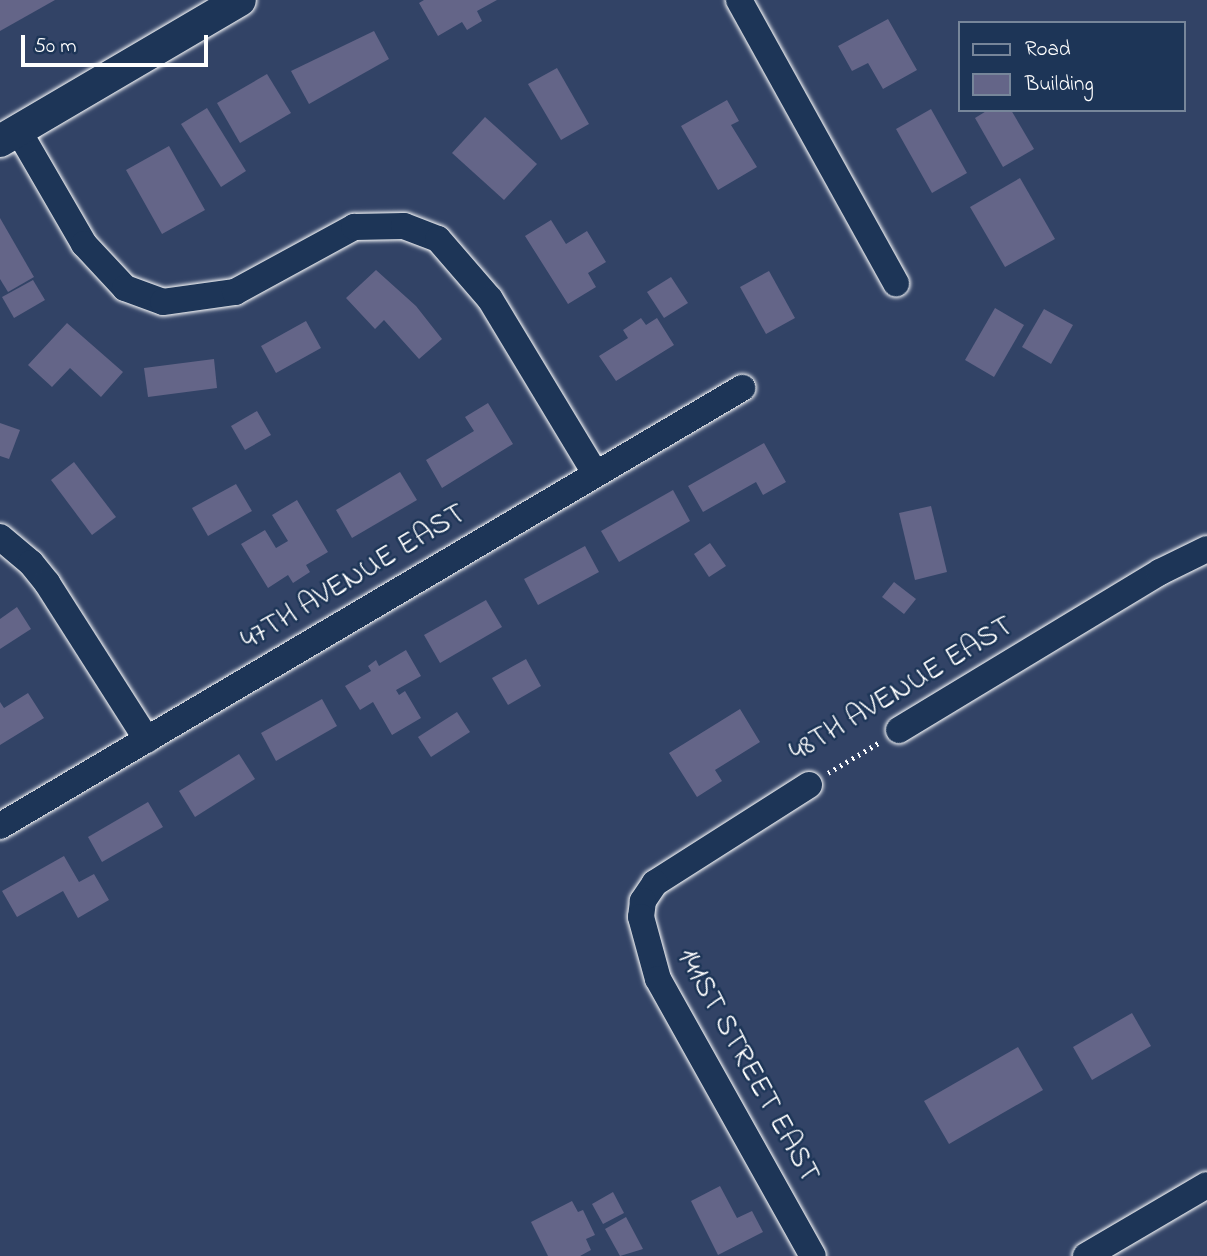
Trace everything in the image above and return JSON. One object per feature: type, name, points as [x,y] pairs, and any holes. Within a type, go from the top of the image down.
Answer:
[{"type":"street","points":[[240,0],[9,136],[84,244],[125,288],[163,302],[235,292],[354,227],[404,226],[438,239],[490,299],[594,473]]},
{"type":"street","points":[[739,0],[896,283]]},
{"type":"street","name":"47TH AVENUE EAST","points":[[0,826],[742,388]]},
{"type":"street","points":[[0,537],[31,562],[47,583],[147,740]]},
{"type":"street","name":"48TH AVENUE EAST","points":[[899,730],[1160,572],[1207,549]]},
{"type":"street","name":"48TH AVENUE EAST","points":[[643,901],[655,883],[685,860],[809,785]]},
{"type":"street","name":"141ST STREET EAST","points":[[643,901],[642,933],[658,979],[813,1256]]},
{"type":"street","points":[[1086,1256],[1207,1185]]},
{"type":"path","name":"48TH AVENUE EAST","points":[[809,785],[899,730]]},
{"type":"building","points":[[0,0],[55,0],[0,31]]},
{"type":"building","points":[[424,0],[497,0],[477,11],[482,21],[467,30],[462,22],[438,36],[419,3]]},
{"type":"building","points":[[888,19],[917,70],[883,89],[868,63],[852,71],[838,46]]},
{"type":"building","points":[[374,31],[389,59],[309,104],[291,71]]},
{"type":"building","points":[[557,68],[589,124],[561,140],[528,84]]},
{"type":"building","points":[[267,74],[291,113],[240,143],[217,103]]},
{"type":"building","points":[[727,100],[739,121],[731,125],[757,167],[718,190],[681,126]]},
{"type":"building","points":[[207,108],[246,171],[221,187],[181,124]]},
{"type":"building","points":[[931,109],[967,173],[932,193],[896,129]]},
{"type":"building","points":[[985,112],[1012,112],[1034,149],[1003,167],[975,118]]},
{"type":"building","points":[[485,117],[537,164],[504,200],[452,153]]},
{"type":"building","points":[[169,146],[205,210],[162,234],[126,170]]},
{"type":"building","points":[[1020,178],[1055,239],[1005,267],[970,207]]},
{"type":"building","points":[[0,218],[34,277],[8,292],[0,279]]},
{"type":"building","points":[[551,220],[566,244],[587,231],[606,262],[588,273],[596,287],[568,304],[525,236]]},
{"type":"building","points":[[376,270],[416,306],[442,339],[419,359],[384,320],[375,329],[346,298]]},
{"type":"building","points":[[769,271],[795,318],[766,334],[740,287]]},
{"type":"building","points":[[671,277],[688,303],[664,318],[647,292]]},
{"type":"building","points":[[33,280],[45,300],[14,318],[2,297]]},
{"type":"building","points":[[995,308],[1024,325],[994,377],[965,360]]},
{"type":"building","points":[[1044,309],[1073,325],[1051,364],[1022,347]]},
{"type":"building","points":[[641,318],[646,325],[657,318],[674,345],[616,381],[599,356],[628,338],[623,330]]},
{"type":"building","points":[[306,321],[321,348],[276,373],[261,346]]},
{"type":"building","points":[[67,323],[123,372],[101,397],[70,368],[52,387],[28,365]]},
{"type":"building","points":[[214,359],[217,388],[148,397],[144,368]]},
{"type":"building","points":[[488,403],[513,444],[442,488],[426,460],[474,431],[465,417]]},
{"type":"building","points":[[257,411],[271,435],[245,450],[231,426]]},
{"type":"building","points":[[0,423],[20,430],[9,459],[0,456]]},
{"type":"building","points":[[764,443],[786,482],[763,495],[756,482],[703,512],[688,486]]},
{"type":"building","points":[[74,462],[116,517],[92,535],[51,480]]},
{"type":"building","points":[[400,472],[417,500],[352,538],[336,510]]},
{"type":"building","points":[[236,484],[252,511],[208,536],[192,508]]},
{"type":"building","points":[[673,490],[690,521],[619,562],[601,531]]},
{"type":"building","points":[[297,500],[328,552],[306,565],[310,572],[293,583],[288,575],[268,588],[241,544],[265,530],[276,548],[288,541],[272,515]]},
{"type":"building","points":[[931,506],[947,572],[915,580],[899,513]]},
{"type":"building","points":[[710,543],[726,566],[709,577],[694,554]]},
{"type":"building","points":[[585,546],[599,572],[538,605],[524,579]]},
{"type":"building","points":[[894,582],[916,599],[904,614],[882,597]]},
{"type":"building","points":[[486,600],[502,627],[440,663],[424,635]]},
{"type":"building","points":[[17,607],[31,629],[0,649],[0,619]]},
{"type":"building","points":[[406,650],[421,676],[396,690],[399,695],[405,691],[421,718],[392,735],[373,702],[360,710],[345,686],[371,671],[368,666],[376,660],[379,666]]},
{"type":"building","points":[[526,659],[541,686],[508,705],[492,678]]},
{"type":"building","points":[[28,693],[44,718],[0,745],[0,702],[4,708]]},
{"type":"building","points":[[322,699],[337,726],[276,761],[261,733]]},
{"type":"building","points":[[740,709],[760,742],[715,770],[722,781],[697,797],[669,753]]},
{"type":"building","points":[[457,712],[470,732],[431,757],[418,737]]},
{"type":"building","points":[[239,754],[255,779],[195,817],[179,791]]},
{"type":"building","points":[[148,802],[163,827],[102,862],[88,837]]},
{"type":"building","points":[[64,856],[79,882],[94,874],[109,900],[78,918],[63,891],[17,917],[2,891]]},
{"type":"building","points":[[1132,1013],[1151,1046],[1092,1080],[1073,1047]]},
{"type":"building","points":[[1018,1047],[1043,1090],[949,1144],[924,1101]]},
{"type":"building","points":[[720,1186],[737,1218],[752,1211],[763,1232],[718,1255],[691,1201]]},
{"type":"building","points":[[613,1192],[624,1213],[603,1224],[592,1204]]},
{"type":"building","points":[[572,1201],[578,1212],[583,1210],[595,1235],[586,1239],[591,1250],[580,1256],[548,1256],[531,1222]]},
{"type":"building","points":[[626,1217],[643,1249],[620,1256],[605,1229]]}]
